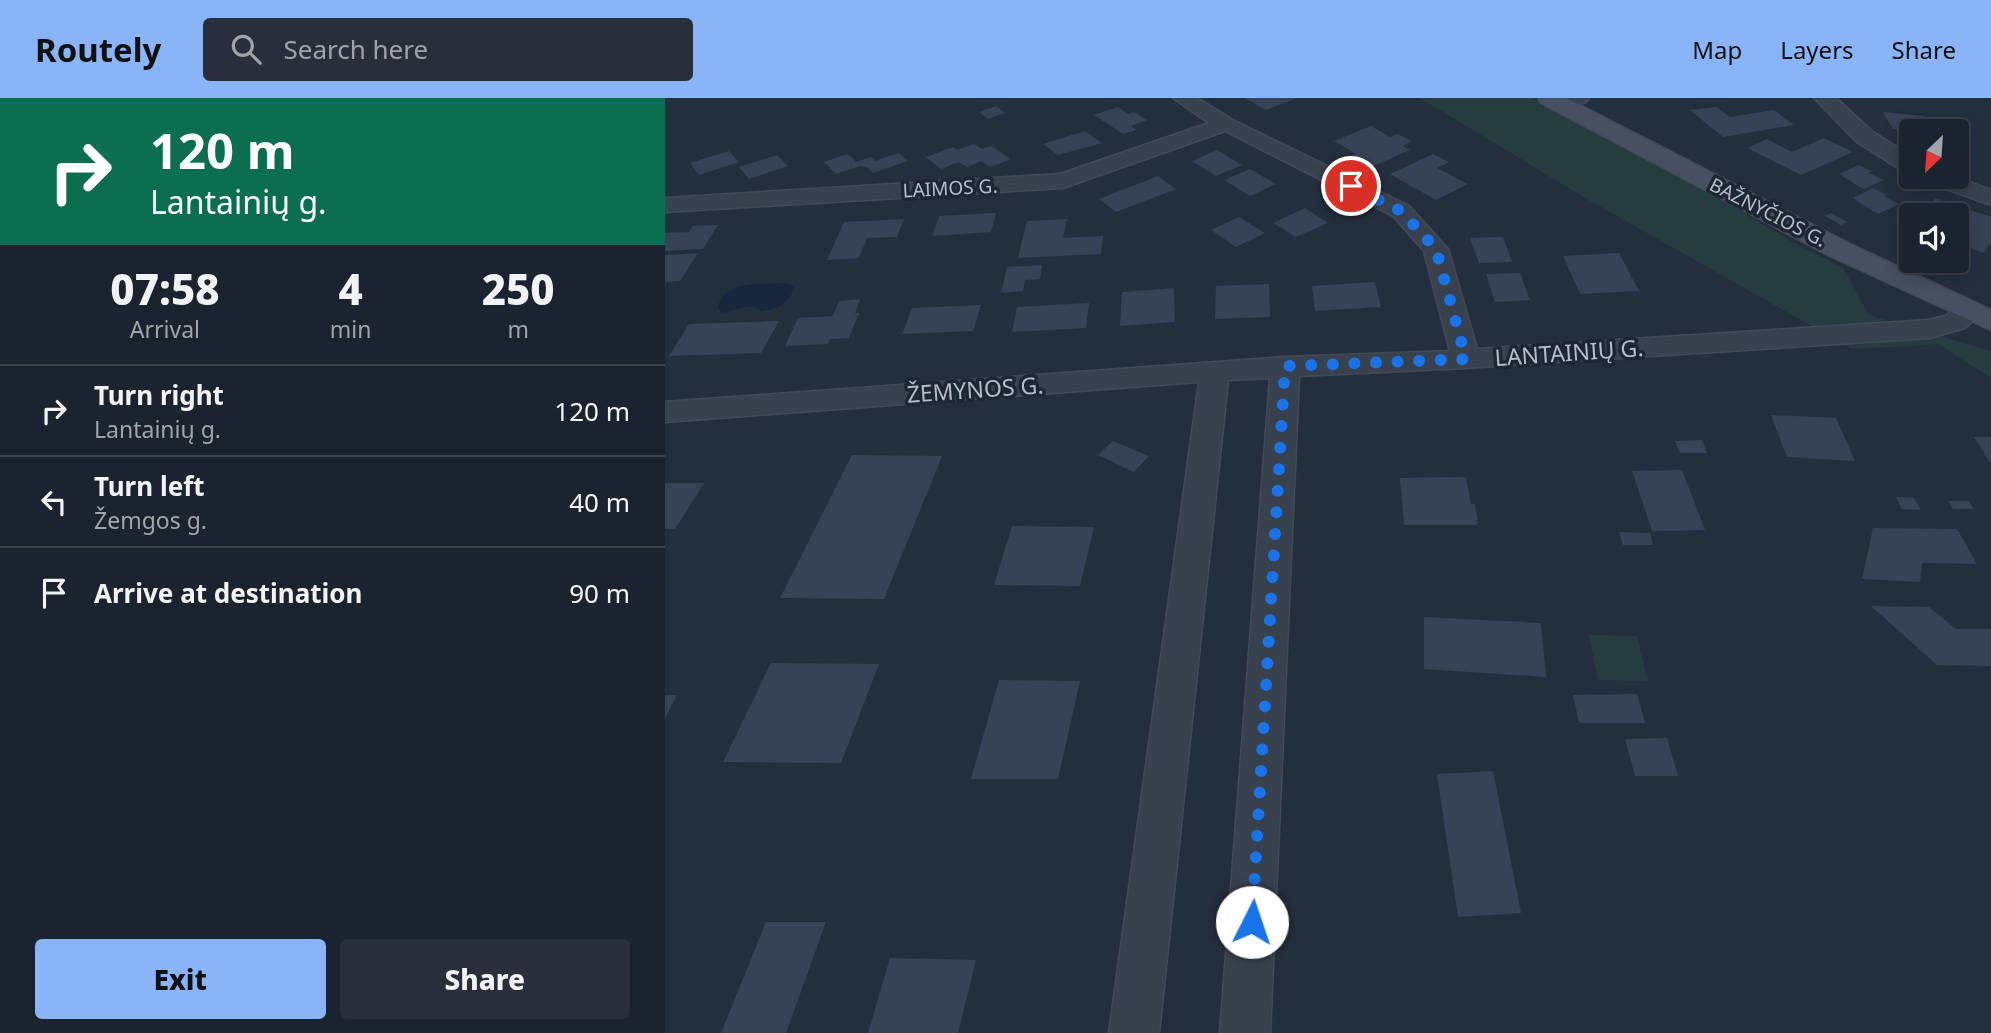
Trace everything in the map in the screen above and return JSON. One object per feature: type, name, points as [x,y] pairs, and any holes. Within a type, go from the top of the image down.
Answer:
[{"type":"main road","name":"BAŽNYČIOS G.","points":[[1562,100],[1840,250],[1981,316]]},
{"type":"street","points":[[1183,98],[1226,124],[1401,211],[1436,249],[1466,359]]},
{"type":"street","points":[[1824,98],[1865,137],[1899,158]]},
{"type":"street","name":"LAIMOS G.","points":[[665,205],[1063,181],[1226,124]]},
{"type":"street","points":[[1967,189],[1991,198]]},
{"type":"street","name":"LANTAINIŲ G.","points":[[1285,366],[1466,359],[1930,329],[1981,316]]},
{"type":"street","points":[[1245,1033],[1285,366]]},
{"type":"street","name":"ŽEMYNOS G.","points":[[665,412],[1285,366]]},
{"type":"street","points":[[1134,1033],[1215,371]]},
{"type":"green space","points":[[1420,98],[1532,98],[1694,183],[1794,243],[1843,268],[1869,315],[1991,351],[1991,378],[1938,344],[1852,349],[1587,199]]},
{"type":"green space","points":[[1589,635],[1637,636],[1648,681],[1598,680]]},
{"type":"water","points":[[786,283],[794,287],[792,293],[786,302],[777,307],[760,311],[751,306],[722,313],[718,308],[727,292],[736,288]]},
{"type":"building","points":[[1245,98],[1297,98],[1266,110]]},
{"type":"building","points":[[996,106],[1005,113],[988,119],[979,112]]},
{"type":"building","points":[[1118,107],[1128,114],[1134,112],[1147,120],[1131,126],[1136,130],[1123,134],[1094,115]]},
{"type":"building","points":[[1716,107],[1730,117],[1774,110],[1794,125],[1723,137],[1690,110]]},
{"type":"building","points":[[1883,112],[1923,116],[1925,119],[1899,119],[1899,129],[1893,129]]},
{"type":"building","points":[[1371,126],[1390,137],[1397,134],[1412,141],[1403,146],[1410,150],[1369,168],[1349,156],[1356,154],[1334,141]]},
{"type":"building","points":[[1085,131],[1102,143],[1058,155],[1043,144]]},
{"type":"building","points":[[1824,138],[1853,152],[1801,175],[1747,148],[1767,139],[1792,152]]},
{"type":"building","points":[[974,144],[982,149],[991,146],[1011,159],[990,167],[981,161],[967,167],[959,162],[941,169],[926,157],[953,147],[957,150]]},
{"type":"building","points":[[1217,150],[1242,165],[1216,176],[1192,161]]},
{"type":"building","points":[[729,151],[739,162],[699,175],[690,163]]},
{"type":"building","points":[[899,153],[908,161],[873,173],[867,167],[860,166],[836,174],[824,162],[848,154],[856,162],[871,157],[875,161]]},
{"type":"building","points":[[1433,154],[1449,162],[1437,168],[1468,184],[1436,200],[1390,174]]},
{"type":"building","points":[[777,155],[788,166],[749,179],[739,167]]},
{"type":"building","points":[[1858,165],[1884,180],[1863,189],[1839,174]]},
{"type":"building","points":[[1250,169],[1276,184],[1250,196],[1224,180]]},
{"type":"building","points":[[1158,176],[1176,189],[1116,212],[1099,199]]},
{"type":"building","points":[[1873,188],[1899,204],[1878,214],[1853,198]]},
{"type":"building","points":[[1936,198],[1950,203],[1931,203]]},
{"type":"building","points":[[1305,208],[1328,223],[1296,237],[1273,223]]},
{"type":"building","points":[[1969,209],[1991,217],[1991,243],[1983,253],[1969,248]]},
{"type":"building","points":[[996,213],[991,232],[932,236],[939,216]]},
{"type":"building","points":[[1831,213],[1847,222],[1841,225],[1825,216]]},
{"type":"building","points":[[1239,217],[1265,233],[1236,247],[1211,230]]},
{"type":"building","points":[[904,219],[897,237],[867,238],[859,258],[827,260],[844,222]]},
{"type":"building","points":[[1067,219],[1063,238],[1103,236],[1101,254],[1018,258],[1027,221]]},
{"type":"building","points":[[718,225],[703,249],[665,251],[665,233],[689,232],[692,226]]},
{"type":"building","points":[[1503,237],[1512,262],[1479,263],[1470,238]]},
{"type":"building","points":[[698,253],[680,281],[665,282],[665,255]]},
{"type":"building","points":[[1619,253],[1639,291],[1580,294],[1563,256]]},
{"type":"building","points":[[1042,265],[1040,279],[1025,280],[1023,291],[1001,293],[1007,267]]},
{"type":"building","points":[[1520,273],[1530,300],[1495,302],[1486,274]]},
{"type":"building","points":[[1375,282],[1381,307],[1315,311],[1312,286]]},
{"type":"building","points":[[1269,284],[1270,317],[1215,319],[1216,286]]},
{"type":"building","points":[[1174,288],[1175,322],[1120,326],[1122,292]]},
{"type":"building","points":[[860,299],[855,313],[859,313],[849,338],[830,339],[828,344],[785,346],[798,318],[833,316],[839,301]]},
{"type":"building","points":[[1089,303],[1086,328],[1012,332],[1017,307]]},
{"type":"building","points":[[981,305],[973,331],[902,334],[912,308]]},
{"type":"building","points":[[779,321],[761,353],[669,356],[689,324]]},
{"type":"building","points":[[1771,415],[1836,418],[1855,461],[1787,457]]},
{"type":"building","points":[[1974,437],[1991,437],[1991,464]]},
{"type":"building","points":[[1702,440],[1707,453],[1680,453],[1675,441]]},
{"type":"building","points":[[1113,441],[1149,456],[1134,472],[1098,455]]},
{"type":"building","points":[[852,455],[942,456],[884,599],[780,598]]},
{"type":"building","points":[[1682,470],[1705,530],[1652,531],[1632,471]]},
{"type":"building","points":[[1466,477],[1471,504],[1475,504],[1478,525],[1404,525],[1400,478]]},
{"type":"building","points":[[665,483],[704,483],[675,529],[665,529]]},
{"type":"building","points":[[1896,497],[1914,498],[1921,510],[1902,509]]},
{"type":"building","points":[[1948,501],[1969,501],[1974,509],[1953,509]]},
{"type":"building","points":[[1012,526],[1094,527],[1080,586],[994,585]]},
{"type":"building","points":[[1873,528],[1957,529],[1977,564],[1922,563],[1920,582],[1862,579]]},
{"type":"building","points":[[1619,532],[1650,533],[1653,545],[1623,545]]},
{"type":"building","points":[[1871,606],[1929,607],[1956,629],[1991,629],[1991,666],[1937,665]]},
{"type":"building","points":[[1424,617],[1541,623],[1546,677],[1424,669]]},
{"type":"building","points":[[771,663],[879,664],[841,763],[723,762]]},
{"type":"building","points":[[999,680],[1080,681],[1058,779],[971,779]]},
{"type":"building","points":[[1637,694],[1645,723],[1579,723],[1573,695]]},
{"type":"building","points":[[665,695],[677,695],[665,718]]},
{"type":"building","points":[[1667,738],[1678,776],[1635,776],[1625,739]]},
{"type":"building","points":[[1493,771],[1521,913],[1458,917],[1437,774]]},
{"type":"building","points":[[766,922],[826,922],[786,1033],[721,1033]]},
{"type":"building","points":[[890,958],[976,960],[958,1033],[868,1033]]},
{"type":"route","points":[[1252,922],[1285,366],[1466,359],[1436,249],[1401,211],[1351,186]]}]
